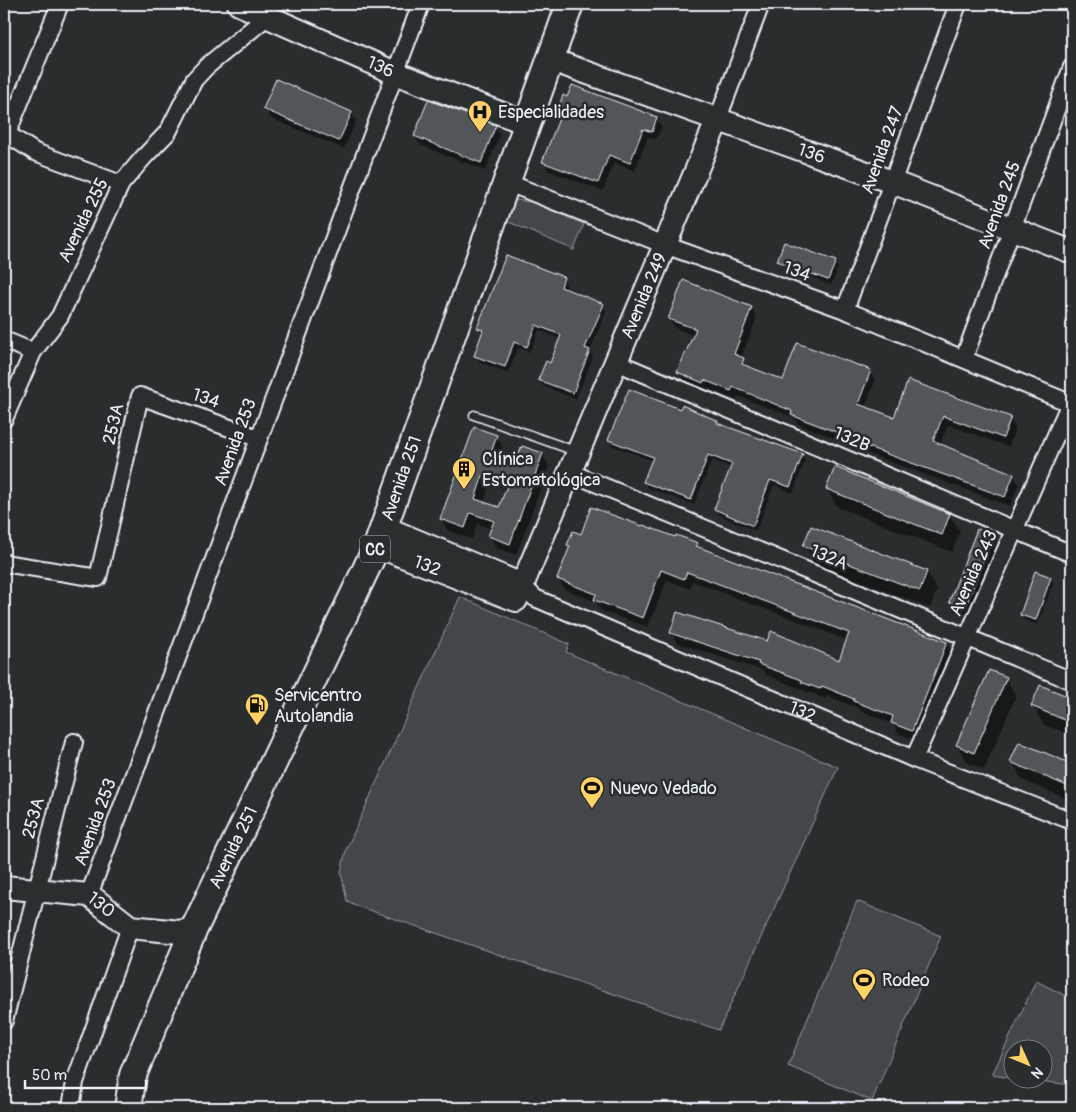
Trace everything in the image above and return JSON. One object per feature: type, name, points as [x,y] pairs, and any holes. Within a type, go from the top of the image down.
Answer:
[{"type":"main road","name":"Avenida 251","points":[[128,1108],[133,1075],[194,929],[380,536],[570,4]]},
{"type":"street","points":[[60,4],[5,135],[35,152],[121,184]]},
{"type":"street","name":"136","points":[[238,4],[395,73],[526,123]]},
{"type":"street","name":"Avenida 253","points":[[89,895],[421,4]]},
{"type":"street","name":"Avenida 249","points":[[524,594],[574,462],[717,121],[761,4]]},
{"type":"street","name":"Avenida 247","points":[[845,310],[958,4]]},
{"type":"street","name":"Avenida 255","points":[[4,419],[33,352],[60,316],[121,184],[168,132],[194,80],[206,67],[268,16]]},
{"type":"street","name":"136","points":[[549,59],[717,121],[892,182],[1072,252]]},
{"type":"street","name":"Avenida 245","points":[[964,358],[1072,67]]},
{"type":"street","name":"134","points":[[506,182],[665,245],[845,310],[1071,403]]},
{"type":"street","points":[[4,340],[33,352]]},
{"type":"street","name":"132B","points":[[616,362],[1072,554]]},
{"type":"street","name":"134","points":[[140,396],[258,438]]},
{"type":"street","name":"253A","points":[[4,563],[98,578],[140,396]]},
{"type":"street","name":"Avenida 243","points":[[914,759],[1071,403]]},
{"type":"street","name":"132A","points":[[574,462],[1072,681]]},
{"type":"street","name":"132","points":[[380,536],[524,594],[914,759],[1072,821]]},
{"type":"street","name":"253A","points":[[4,1021],[35,889],[74,742]]},
{"type":"street","name":"130","points":[[4,887],[89,895],[130,927],[180,932],[194,929]]},
{"type":"street","points":[[71,1108],[75,1082],[130,927]]},
{"type":"lane","points":[[474,415],[574,462]]},
{"type":"shaded area","points":[[516,200],[531,202],[584,224],[574,250],[504,220],[509,207]]},
{"type":"shaded area","name":"Nuevo Vedado","points":[[460,597],[569,644],[566,652],[838,767],[719,1030],[347,901],[341,872],[346,850]]},
{"type":"shaded area","name":"Rodeo","points":[[857,901],[941,936],[872,1101],[788,1066]]},
{"type":"shaded area","points":[[1036,981],[1072,999],[1072,1085],[1054,1083],[1054,1040],[1008,1040]]},
{"type":"shaded area","points":[[1004,1049],[1004,1077],[992,1075]]},
{"type":"building","points":[[276,79],[352,112],[339,141],[263,109]]},
{"type":"building","points":[[572,85],[657,117],[652,132],[643,129],[630,163],[609,155],[598,183],[542,162],[562,111],[558,109],[563,95],[567,97]]},
{"type":"building","points":[[428,100],[496,125],[481,163],[414,136]]},
{"type":"building","points":[[784,242],[836,261],[828,280],[777,261]]},
{"type":"building","points":[[506,255],[564,277],[561,287],[604,304],[585,348],[590,350],[573,393],[538,380],[546,361],[550,363],[561,335],[536,325],[527,347],[514,342],[505,367],[474,356],[483,330],[477,328]]},
{"type":"building","points":[[683,280],[752,307],[734,354],[744,358],[742,364],[783,380],[797,343],[871,370],[858,404],[894,417],[908,380],[1011,417],[1003,438],[943,416],[933,441],[1014,474],[1005,497],[854,442],[855,439],[791,415],[792,411],[733,387],[731,391],[704,380],[703,383],[677,372],[696,329],[668,319]]},
{"type":"building","points":[[629,389],[680,409],[682,405],[718,421],[717,423],[803,454],[790,487],[770,480],[753,526],[714,509],[732,464],[708,455],[691,500],[643,482],[653,457],[608,440]]},
{"type":"building","name":"Clínica Estomatológica","points":[[474,427],[497,435],[490,456],[515,465],[522,446],[543,453],[510,544],[488,536],[494,521],[470,513],[465,528],[440,519]],"holes":[[[484,472],[509,481],[499,507],[475,499]]]},
{"type":"building","points":[[835,467],[950,514],[942,535],[826,489]]},
{"type":"building","points":[[591,507],[642,526],[698,543],[696,546],[947,642],[912,731],[891,723],[893,716],[853,701],[854,699],[822,686],[820,689],[801,682],[802,680],[758,664],[759,662],[670,633],[677,612],[767,641],[771,631],[839,660],[849,633],[687,572],[684,579],[661,570],[643,618],[594,600],[596,594],[557,579],[570,546],[567,545],[573,531],[581,534]]},
{"type":"building","points":[[811,526],[927,571],[920,591],[803,546]]},
{"type":"building","points":[[977,529],[993,535],[965,608],[949,602]]},
{"type":"building","points":[[1035,571],[1051,577],[1036,620],[1020,615]]},
{"type":"building","points":[[989,670],[1007,677],[974,753],[956,745]]},
{"type":"building","points":[[1040,685],[1072,698],[1072,723],[1031,706]]},
{"type":"building","points":[[1019,742],[1072,764],[1072,788],[1010,762]]},
{"type":"place","name":"Especialidades","points":[[480,133]]},
{"type":"place","name":"Clínica Estomatológica","points":[[464,490]]},
{"type":"place","name":"Servicentro Autolandia","points":[[257,726]]},
{"type":"place","name":"Nuevo Vedado","points":[[592,809]]},
{"type":"place","name":"Rodeo","points":[[864,1001]]}]
